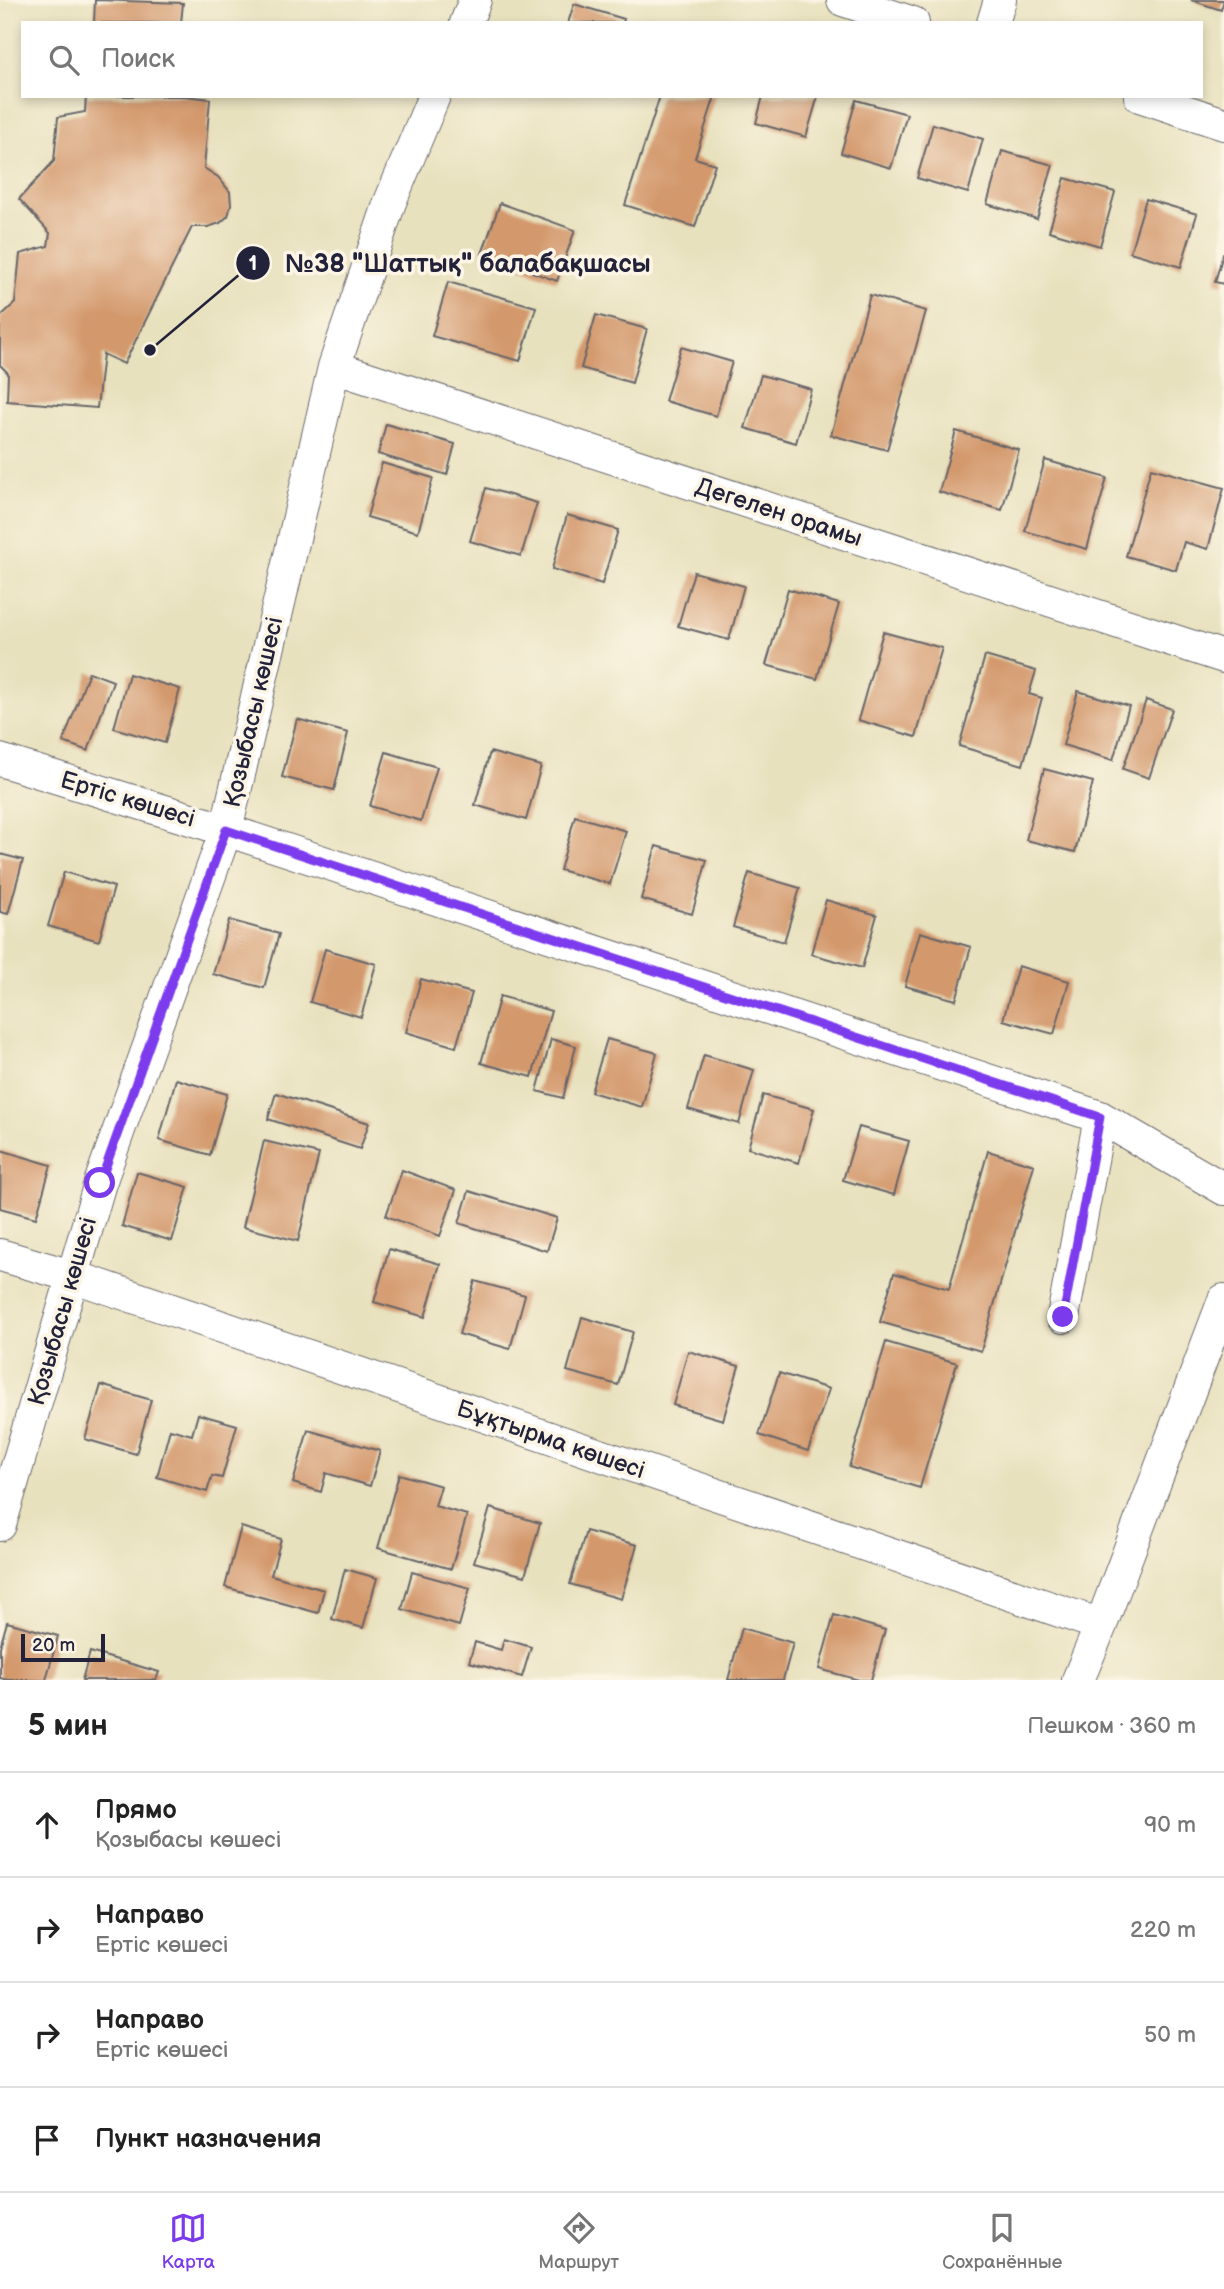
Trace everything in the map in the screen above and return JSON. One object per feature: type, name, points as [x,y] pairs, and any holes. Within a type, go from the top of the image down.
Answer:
[{"type":"street","points":[[467,21],[475,0]]},
{"type":"street","points":[[842,0],[907,21]]},
{"type":"street","points":[[994,21],[1000,0]]},
{"type":"street","name":"Қозыбасы көшесі","points":[[0,1525],[100,1183],[226,830],[334,367],[390,202],[434,98]]},
{"type":"street","points":[[1146,98],[1224,124]]},
{"type":"street","name":"Дегелен орамы","points":[[334,367],[1224,657]]},
{"type":"street","name":"Ертіс көшесі","points":[[0,760],[226,830],[1100,1117],[1224,1189]]},
{"type":"street","points":[[1063,1317],[1100,1117]]},
{"type":"street","name":"Бұқтырма көшесі","points":[[0,1255],[72,1276],[1101,1625]]},
{"type":"street","points":[[1077,1680],[1101,1625],[1224,1300]]},
{"type":"building","points":[[95,0],[183,3],[181,21],[94,21]]},
{"type":"building","points":[[1191,0],[1224,0],[1221,10]]},
{"type":"building","points":[[574,4],[624,19],[624,21],[569,21]]},
{"type":"building","points":[[86,98],[210,99],[204,168],[218,177],[230,192],[231,205],[228,216],[220,223],[208,227],[192,227],[124,364],[103,354],[97,408],[7,401],[8,373],[0,365],[0,317],[15,303],[20,254],[48,246],[50,233],[19,199],[54,161],[58,117],[85,112]]},
{"type":"building","points":[[659,98],[714,98],[695,158],[715,164],[695,227],[625,205]]},
{"type":"building","points":[[762,98],[817,98],[806,137],[756,123]]},
{"type":"building","points":[[856,100],[907,114],[891,168],[841,153]]},
{"type":"building","points":[[933,124],[983,139],[968,193],[917,178]]},
{"type":"building","points":[[1002,151],[1053,165],[1037,219],[987,204]]},
{"type":"building","points":[[1065,178],[1115,192],[1100,246],[1049,231]]},
{"type":"building","points":[[1146,199],[1197,214],[1181,267],[1130,252]]},
{"type":"building","points":[[500,203],[575,230],[557,281],[482,254]]},
{"type":"building","points":[[1224,255],[1224,284],[1215,282]]},
{"type":"building","points":[[448,282],[536,307],[520,361],[432,336]]},
{"type":"building","points":[[870,295],[926,311],[887,450],[831,435]]},
{"type":"building","points":[[596,315],[647,329],[632,383],[581,368]]},
{"type":"building","points":[[681,347],[732,362],[716,416],[665,401]]},
{"type":"building","points":[[761,375],[811,389],[796,443],[745,428]]},
{"type":"building","points":[[386,424],[455,444],[447,475],[378,454]]},
{"type":"building","points":[[956,431],[1019,450],[1002,510],[939,492]]},
{"type":"building","points":[[1045,460],[1107,478],[1087,549],[1025,531]]},
{"type":"building","points":[[382,463],[433,478],[418,532],[367,517]]},
{"type":"building","points":[[1151,468],[1224,488],[1208,549],[1184,542],[1176,570],[1126,556]]},
{"type":"building","points":[[486,488],[537,503],[521,556],[470,541]]},
{"type":"building","points":[[567,515],[618,530],[602,584],[552,569]]},
{"type":"building","points":[[694,572],[744,586],[729,640],[678,626]]},
{"type":"building","points":[[788,589],[839,604],[817,679],[766,665]]},
{"type":"building","points":[[883,632],[942,648],[916,737],[858,720]]},
{"type":"building","points":[[985,656],[1036,671],[1029,694],[1042,698],[1023,765],[959,746]]},
{"type":"building","points":[[89,672],[113,681],[88,751],[63,742]]},
{"type":"building","points":[[129,674],[180,689],[165,743],[114,728]]},
{"type":"building","points":[[1078,691],[1129,706],[1113,760],[1063,745]]},
{"type":"building","points":[[1146,700],[1172,709],[1149,778],[1123,769]]},
{"type":"building","points":[[297,719],[348,733],[334,790],[282,777]]},
{"type":"building","points":[[386,752],[437,767],[421,821],[370,806]]},
{"type":"building","points":[[490,752],[541,766],[526,820],[475,805]]},
{"type":"building","points":[[1044,769],[1093,782],[1075,852],[1026,840]]},
{"type":"building","points":[[575,816],[626,831],[610,884],[560,870]]},
{"type":"building","points":[[656,846],[707,860],[692,914],[641,899]]},
{"type":"building","points":[[0,854],[23,860],[8,914],[0,912]]},
{"type":"building","points":[[64,872],[114,887],[99,941],[48,926]]},
{"type":"building","points":[[749,873],[800,888],[784,942],[733,927]]},
{"type":"building","points":[[826,900],[877,915],[862,968],[811,954]]},
{"type":"building","points":[[229,920],[279,934],[264,988],[213,974]]},
{"type":"building","points":[[920,932],[971,947],[956,1000],[905,986]]},
{"type":"building","points":[[325,949],[376,964],[361,1017],[310,1002]]},
{"type":"building","points":[[1018,966],[1069,981],[1054,1034],[1003,1020]]},
{"type":"building","points":[[421,979],[472,993],[456,1047],[406,1032]]},
{"type":"building","points":[[500,996],[551,1011],[532,1077],[481,1063]]},
{"type":"building","points":[[551,1039],[576,1046],[563,1098],[537,1091]]},
{"type":"building","points":[[607,1039],[657,1053],[642,1107],[591,1092]]},
{"type":"building","points":[[704,1055],[754,1070],[739,1124],[688,1109]]},
{"type":"building","points":[[176,1079],[227,1094],[210,1155],[159,1140]]},
{"type":"building","points":[[276,1093],[369,1123],[360,1149],[268,1119]]},
{"type":"building","points":[[763,1095],[814,1109],[799,1163],[748,1148]]},
{"type":"building","points":[[859,1127],[909,1141],[894,1195],[843,1180]]},
{"type":"building","points":[[264,1141],[319,1154],[298,1241],[243,1227]]},
{"type":"building","points":[[1,1150],[51,1165],[36,1218],[0,1208]]},
{"type":"building","points":[[988,1151],[1034,1165],[981,1351],[880,1322],[894,1273],[949,1289]]},
{"type":"building","points":[[402,1170],[456,1190],[440,1236],[386,1216]]},
{"type":"building","points":[[137,1172],[188,1187],[172,1241],[122,1226]]},
{"type":"building","points":[[469,1191],[557,1218],[547,1251],[459,1223]]},
{"type":"building","points":[[389,1249],[440,1264],[425,1317],[374,1302]]},
{"type":"building","points":[[475,1281],[525,1295],[510,1349],[459,1334]]},
{"type":"building","points":[[582,1317],[633,1332],[618,1385],[567,1371]]},
{"type":"building","points":[[886,1342],[957,1363],[920,1488],[849,1467]]},
{"type":"building","points":[[688,1351],[739,1366],[723,1420],[673,1405]]},
{"type":"building","points":[[779,1373],[829,1389],[808,1451],[759,1435]]},
{"type":"building","points":[[101,1385],[151,1400],[136,1454],[85,1439]]},
{"type":"building","points":[[198,1414],[237,1425],[222,1478],[212,1476],[207,1492],[157,1477],[170,1429],[192,1435]]},
{"type":"building","points":[[308,1430],[380,1451],[370,1486],[326,1473],[321,1492],[293,1483]]},
{"type":"building","points":[[399,1474],[441,1486],[435,1506],[467,1515],[451,1569],[378,1548]]},
{"type":"building","points":[[490,1508],[540,1523],[525,1576],[474,1562]]},
{"type":"building","points":[[241,1527],[281,1539],[271,1575],[324,1590],[318,1613],[225,1587]]},
{"type":"building","points":[[586,1531],[637,1545],[621,1599],[570,1584]]},
{"type":"building","points":[[345,1569],[377,1578],[363,1628],[332,1619]]},
{"type":"building","points":[[412,1572],[470,1588],[459,1626],[402,1609]]},
{"type":"building","points":[[834,1615],[885,1630],[871,1680],[859,1680],[819,1669]]},
{"type":"building","points":[[7,1622],[58,1636],[46,1680],[0,1678],[0,1647]]},
{"type":"building","points":[[742,1628],[793,1643],[783,1680],[728,1680]]},
{"type":"building","points":[[504,1639],[531,1647],[522,1677],[469,1662],[475,1642],[501,1650]]},
{"type":"building","points":[[90,1652],[159,1672],[156,1680],[82,1680]]},
{"type":"place","name":"№38 \"Шаттық\" балабақшасы","points":[[150,350]]},
{"type":"route","points":[[100,1183],[226,830],[1100,1117],[1063,1317]]}]
